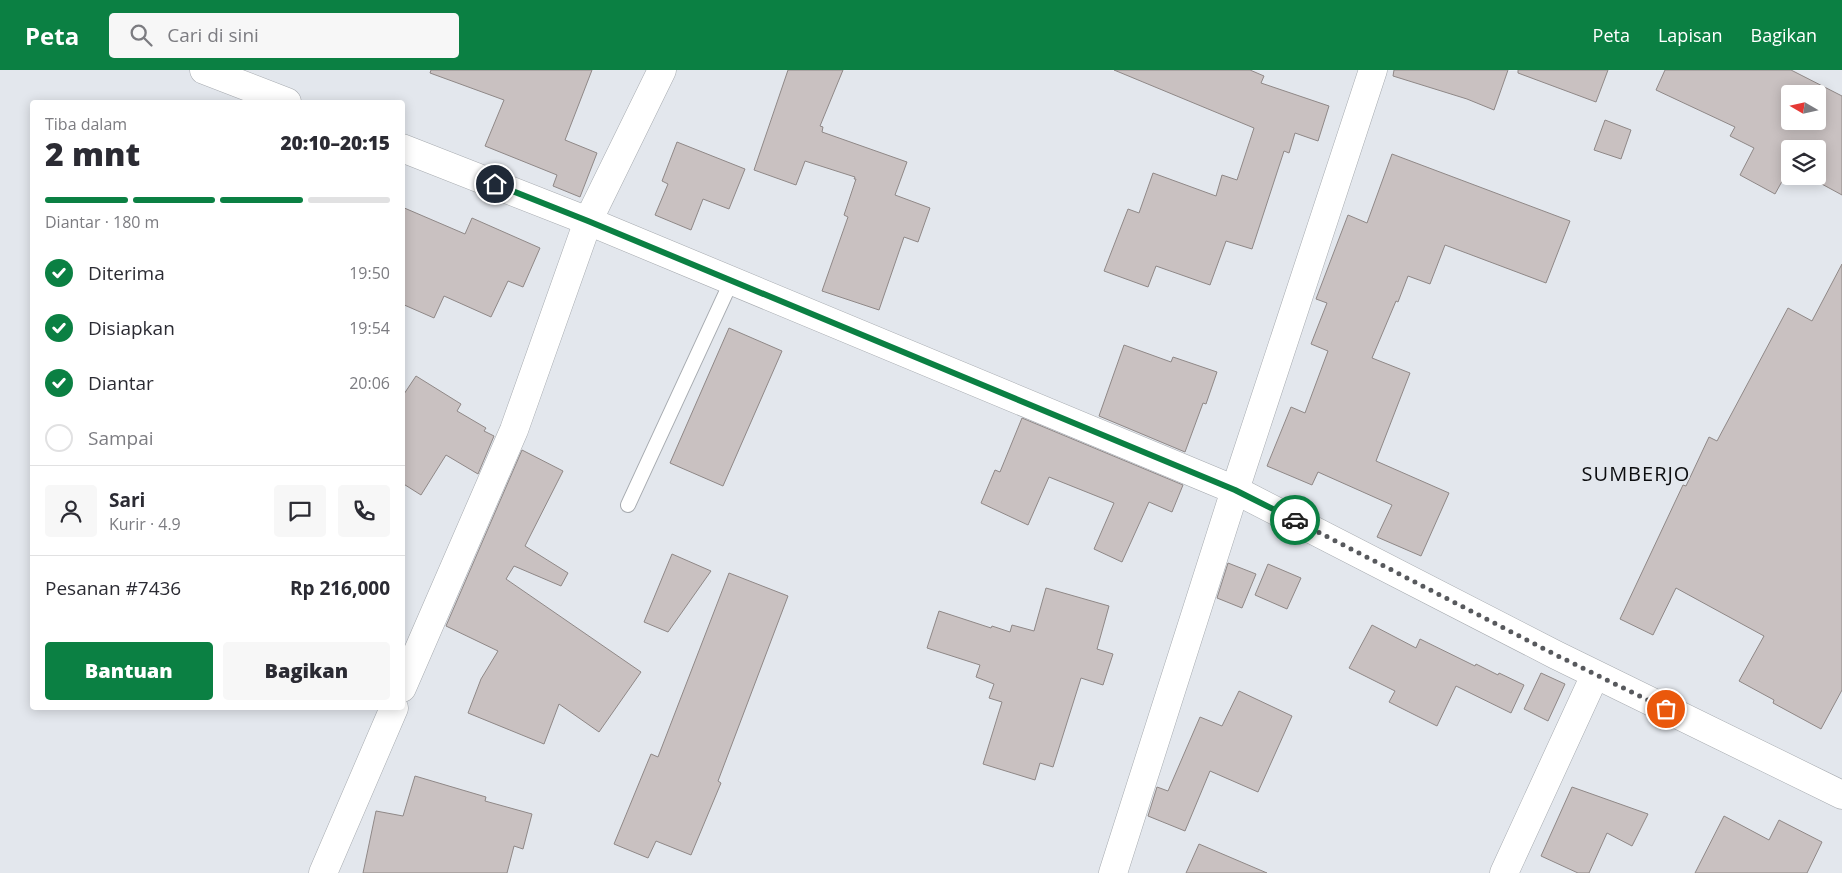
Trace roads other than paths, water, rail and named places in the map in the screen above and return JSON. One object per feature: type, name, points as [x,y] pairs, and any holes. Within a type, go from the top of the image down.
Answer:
[{"type":"street","points":[[204,70],[283,100]]},
{"type":"street","points":[[405,681],[514,430],[588,221],[662,70]]},
{"type":"street","points":[[1113,873],[1235,490],[1373,70]]},
{"type":"street","points":[[405,149],[588,221],[1235,490],[1595,675],[1842,795]]},
{"type":"street","points":[[1504,873],[1595,675]]},
{"type":"street","points":[[323,873],[393,710]]},
{"type":"lane","points":[[628,505],[732,282]]},
{"type":"district","name":"SUMBERJO","points":[[1636,473]]}]
